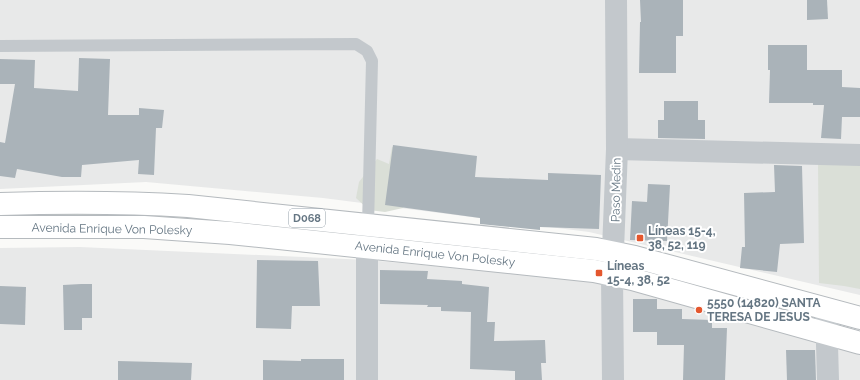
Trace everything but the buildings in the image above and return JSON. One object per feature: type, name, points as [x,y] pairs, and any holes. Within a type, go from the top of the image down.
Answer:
[{"type":"main road","name":"Avenida Enrique Von Polesky","points":[[0,204],[50,202],[143,203],[188,206],[614,252],[860,318]]},
{"type":"main road","points":[[230,233],[233,210]]},
{"type":"main road","name":"Avenida Enrique Von Polesky","points":[[0,227],[144,227],[230,233],[594,271],[632,279],[860,343]]},
{"type":"street","name":"Paso Medin","points":[[613,380],[612,275],[617,149],[616,0]]},
{"type":"street","points":[[617,149],[860,155]]},
{"type":"street","points":[[367,380],[368,225]]},
{"type":"street","points":[[826,309],[828,380]]},
{"type":"lane","points":[[0,46],[356,44],[367,51],[372,61],[368,225]]},
{"type":"shaded area","points":[[0,0],[860,0],[860,295],[589,232],[323,198],[146,182],[0,189]]},
{"type":"shaded area","points":[[392,147],[473,158],[407,198],[403,208],[385,212],[369,210],[356,198],[359,182],[377,159],[389,164]]},
{"type":"shaded area","points":[[818,162],[860,162],[860,289],[819,283]]},
{"type":"shaded area","points":[[0,213],[130,214],[217,218],[218,221],[0,217]]},
{"type":"shaded area","points":[[80,247],[368,260],[608,282],[860,353],[860,380],[0,380],[0,248]]},
{"type":"place","name":"Líneas 15-4, 38, 52, 119","points":[[640,238]]},
{"type":"place","name":"Líneas 15-4, 38, 52","points":[[599,273]]},
{"type":"place","name":"5550 (14820) SANTA TERESA DE JESUS","points":[[699,310]]}]
